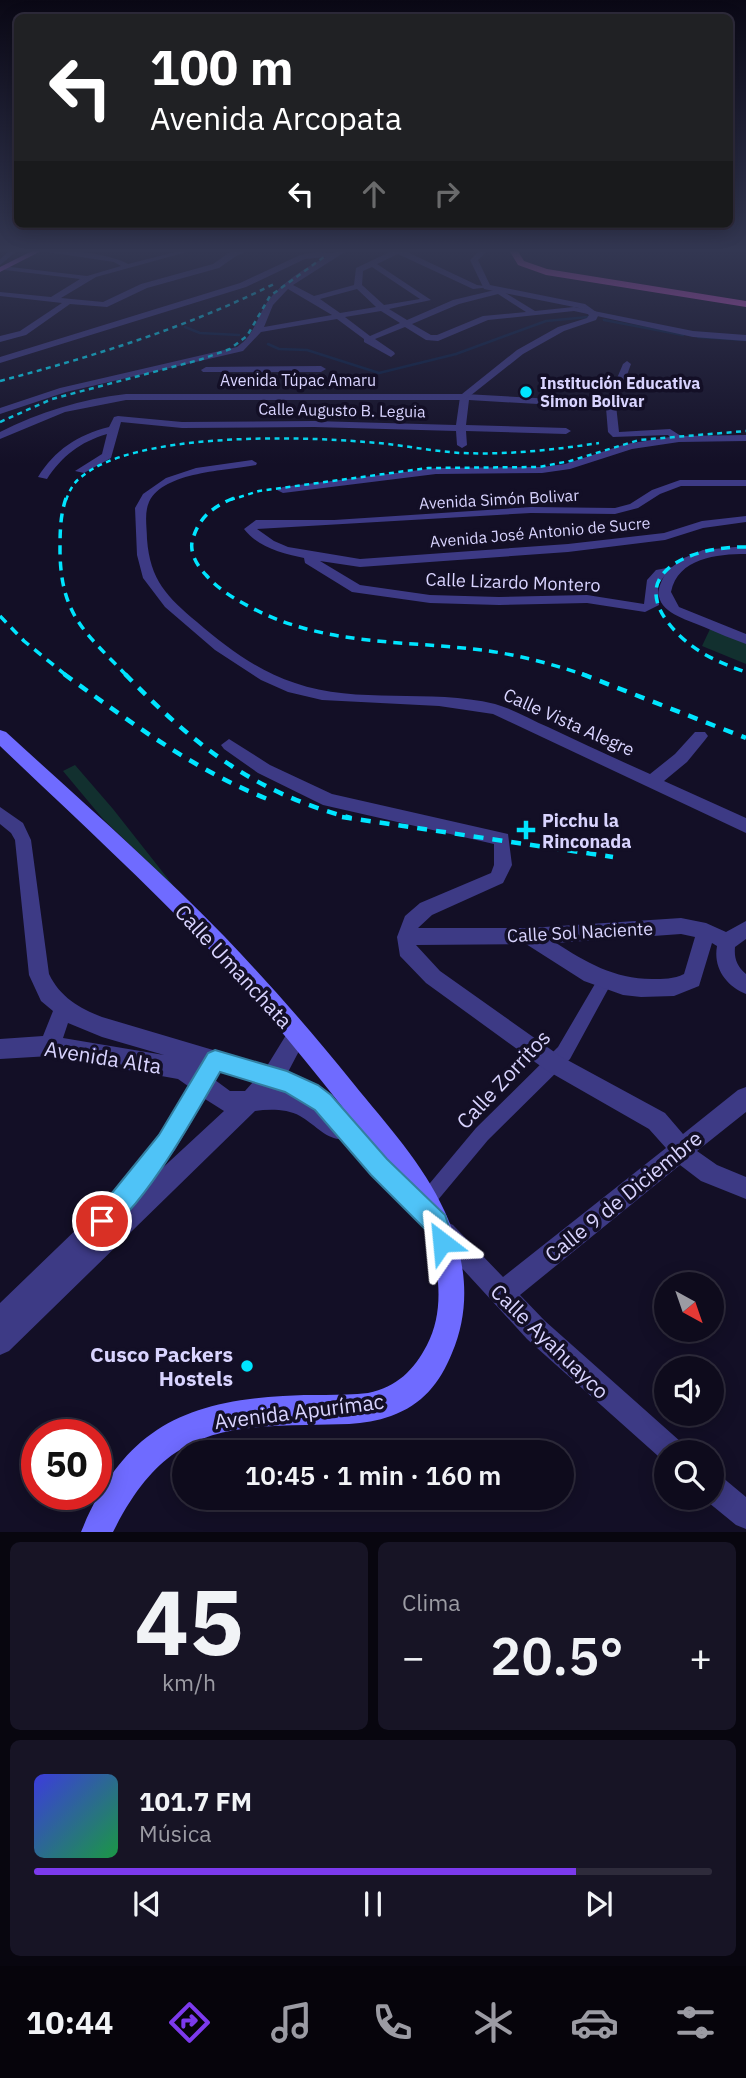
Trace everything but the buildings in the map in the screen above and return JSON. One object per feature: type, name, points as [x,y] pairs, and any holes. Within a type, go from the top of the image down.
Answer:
[{"type":"main road","name":"Calle Umanchata","points":[[0,736],[213,939],[298,1034],[390,1148],[431,1212]]},
{"type":"main road","name":"Avenida Apurímac","points":[[97,1532],[123,1486],[157,1447],[178,1431],[206,1421],[291,1410],[363,1408],[391,1402],[415,1388],[431,1367],[450,1321],[452,1285],[448,1262],[431,1212]]},
{"type":"street","points":[[0,339],[15,336],[38,321]]},
{"type":"street","points":[[0,362],[126,321]]},
{"type":"street","points":[[0,362],[135,321]]},
{"type":"street","points":[[263,321],[249,344],[210,363],[206,370],[321,369]]},
{"type":"street","points":[[260,330],[307,321]]},
{"type":"street","points":[[344,321],[391,354]]},
{"type":"street","points":[[368,340],[408,321]]},
{"type":"street","points":[[404,323],[425,337],[433,339],[477,321]]},
{"type":"street","points":[[462,445],[465,397],[520,352],[561,329],[586,321]]},
{"type":"street","points":[[631,321],[693,334],[746,338]]},
{"type":"street","points":[[0,348],[41,348]]},
{"type":"street","points":[[0,404],[217,353],[227,355]]},
{"type":"street","points":[[627,364],[607,405],[615,433],[624,436],[670,432],[679,439]]},
{"type":"street","points":[[0,411],[63,390]]},
{"type":"street","name":"Avenida Túpac Amaru","points":[[0,436],[59,410],[126,397],[465,397],[520,415],[607,405]]},
{"type":"street","name":"Calle Augusto B. Leguia","points":[[116,424],[314,424],[461,428],[520,415],[566,431]]},
{"type":"street","points":[[80,471],[107,456],[116,424]]},
{"type":"street","points":[[43,477],[51,461],[79,441],[116,424]]},
{"type":"street","points":[[283,491],[436,471],[542,470],[575,464],[630,446],[679,439],[746,438]]},
{"type":"street","name":"Calle Vista Alegre","points":[[252,463],[180,475],[146,497],[141,506],[142,553],[149,578],[165,600],[204,634],[265,677],[306,692],[362,699],[440,700],[481,705],[512,716],[652,781],[700,807],[746,826]]},
{"type":"street","name":"Avenida Simón Bolivar","points":[[250,529],[256,524],[531,510],[615,511],[634,506],[656,492],[680,484],[746,483]]},
{"type":"street","name":"Avenida José Antonio de Sucre","points":[[335,566],[568,548],[665,536],[702,525],[746,519]]},
{"type":"street","name":"Calle Lizardo Montero","points":[[250,529],[266,544],[335,566],[357,589],[430,599],[587,599],[645,608],[652,605],[652,583],[656,574],[662,570],[674,571]]},
{"type":"street","points":[[744,636],[671,608],[665,591],[668,579],[674,571],[696,556],[711,552],[746,550]]},
{"type":"street","points":[[652,781],[681,758],[700,736]]},
{"type":"street","points":[[229,745],[264,769],[329,800],[502,839],[503,865],[497,878],[426,909],[411,922],[406,937],[407,950],[433,976],[553,1063],[657,1121],[669,1131],[691,1161],[706,1171],[746,1188]]},
{"type":"street","points":[[0,814],[17,828],[23,840],[39,975],[48,994],[63,1010],[102,1027],[273,1078],[310,1092],[323,1102],[361,1148]]},
{"type":"street","name":"Calle Sol Naciente","points":[[406,937],[529,936],[681,926],[706,931],[727,942]]},
{"type":"street","points":[[746,929],[727,942],[723,955],[727,967],[746,985]]},
{"type":"street","points":[[529,936],[604,982],[639,989],[688,984],[694,975],[706,931]]},
{"type":"street","name":"Calle Zorritos","points":[[431,1212],[482,1134],[564,1053],[604,982]]},
{"type":"street","points":[[50,1045],[63,1010]]},
{"type":"street","points":[[0,1342],[221,1127],[256,1098],[273,1078],[298,1034]]},
{"type":"street","name":"Avenida Alta","points":[[0,1049],[50,1045],[182,1069],[226,1101],[271,1098],[303,1105],[361,1148]]},
{"type":"street","points":[[0,1320],[121,1202],[167,1142],[215,1060]]},
{"type":"street","name":"Calle 9 de Diciembre","points":[[500,1294],[746,1098]]},
{"type":"street","name":"Calle Ayahuayco","points":[[361,1148],[431,1212],[500,1294],[575,1369],[657,1440]]},
{"type":"street","points":[[724,1497],[746,1515]]},
{"type":"green space","points":[[711,627],[746,642],[746,664],[702,646]]},
{"type":"green space","points":[[75,765],[176,889],[103,819],[63,771]]},
{"type":"waterway","points":[[268,344],[279,349],[307,350],[379,373],[456,354],[545,321]]},
{"type":"waterway","points":[[612,321],[683,335]]},
{"type":"waterway","points":[[185,327],[200,333],[239,335]]},
{"type":"waterway","points":[[698,337],[746,340]]},
{"type":"railway","points":[[0,381],[141,339],[188,321]]},
{"type":"railway","points":[[0,422],[52,399],[199,360],[230,349],[247,336],[255,321]]},
{"type":"railway","points":[[230,500],[259,491],[428,468],[539,467],[570,461],[639,440],[746,431]]},
{"type":"railway","points":[[66,500],[78,480],[104,463],[137,452],[175,445],[300,439],[378,443],[478,453],[530,451],[599,443]]},
{"type":"railway","points":[[66,498],[61,518],[60,545],[65,592],[78,622],[127,676]]},
{"type":"railway","points":[[234,498],[219,505],[202,520],[192,542],[192,551],[203,572],[211,580],[228,594],[254,609],[282,621],[340,636],[489,651],[539,661],[584,675]]},
{"type":"railway","points":[[746,547],[703,552],[684,559],[668,568],[659,581],[656,596],[663,615],[687,642],[711,658],[746,672]]},
{"type":"railway","points":[[0,616],[24,641],[67,676]]},
{"type":"railway","points":[[64,674],[189,760],[270,800]]},
{"type":"railway","points":[[584,675],[588,676]]},
{"type":"railway","points":[[584,675],[746,738]]},
{"type":"railway","points":[[127,676],[176,723],[228,763],[284,795],[351,818]]},
{"type":"railway","points":[[342,817],[613,857]]},
{"type":"place","name":"Institución Educativa Simon Bolivar","points":[[526,392]]},
{"type":"place","name":"Picchu la Rinconada","points":[[526,830]]},
{"type":"place","name":"Cusco Packers Hostels","points":[[247,1366]]},
{"type":"route","points":[[102,1221],[121,1202],[167,1142],[215,1060],[287,1082],[310,1092],[323,1102],[361,1148],[436,1223],[442,1242]]}]
